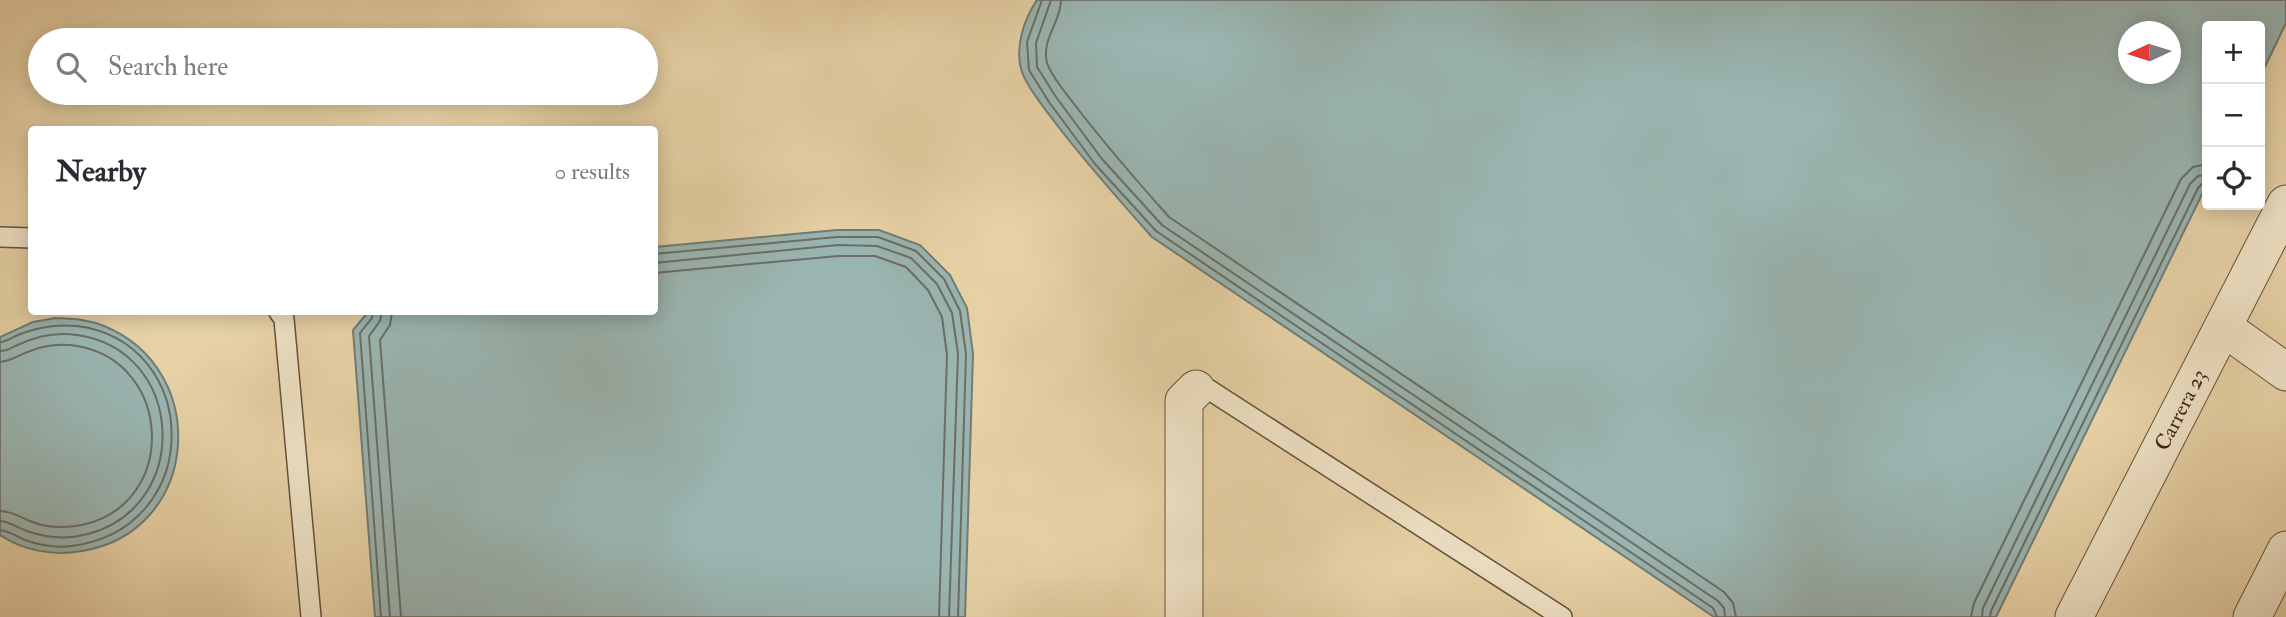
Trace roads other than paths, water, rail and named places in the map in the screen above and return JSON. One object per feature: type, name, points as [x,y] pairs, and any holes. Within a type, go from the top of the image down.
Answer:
[{"type":"street","name":"Carrera 23","points":[[2074,617],[2286,204]]},
{"type":"street","points":[[2223,327],[2286,372]]},
{"type":"street","points":[[1184,617],[1184,401],[1196,389]]},
{"type":"street","points":[[2252,617],[2286,550]]},
{"type":"lane","points":[[0,237],[28,238]]},
{"type":"lane","points":[[281,315],[284,319],[311,617]]},
{"type":"lane","points":[[1196,389],[1208,389],[1562,617]]},
{"type":"water","points":[[1037,0],[2286,0],[2286,23],[2265,67],[2265,21],[2202,21],[2202,194],[1996,617],[1714,617],[1152,237],[1078,151],[1024,78],[1019,54],[1024,25]]},
{"type":"water","points":[[837,230],[879,230],[920,245],[950,275],[967,308],[973,354],[965,617],[375,617],[353,330],[366,315],[658,315],[658,247]]},
{"type":"water","points":[[56,318],[104,326],[139,348],[163,377],[176,412],[178,448],[169,483],[150,514],[121,538],[71,552],[29,548],[0,535],[0,337],[33,322]]}]
